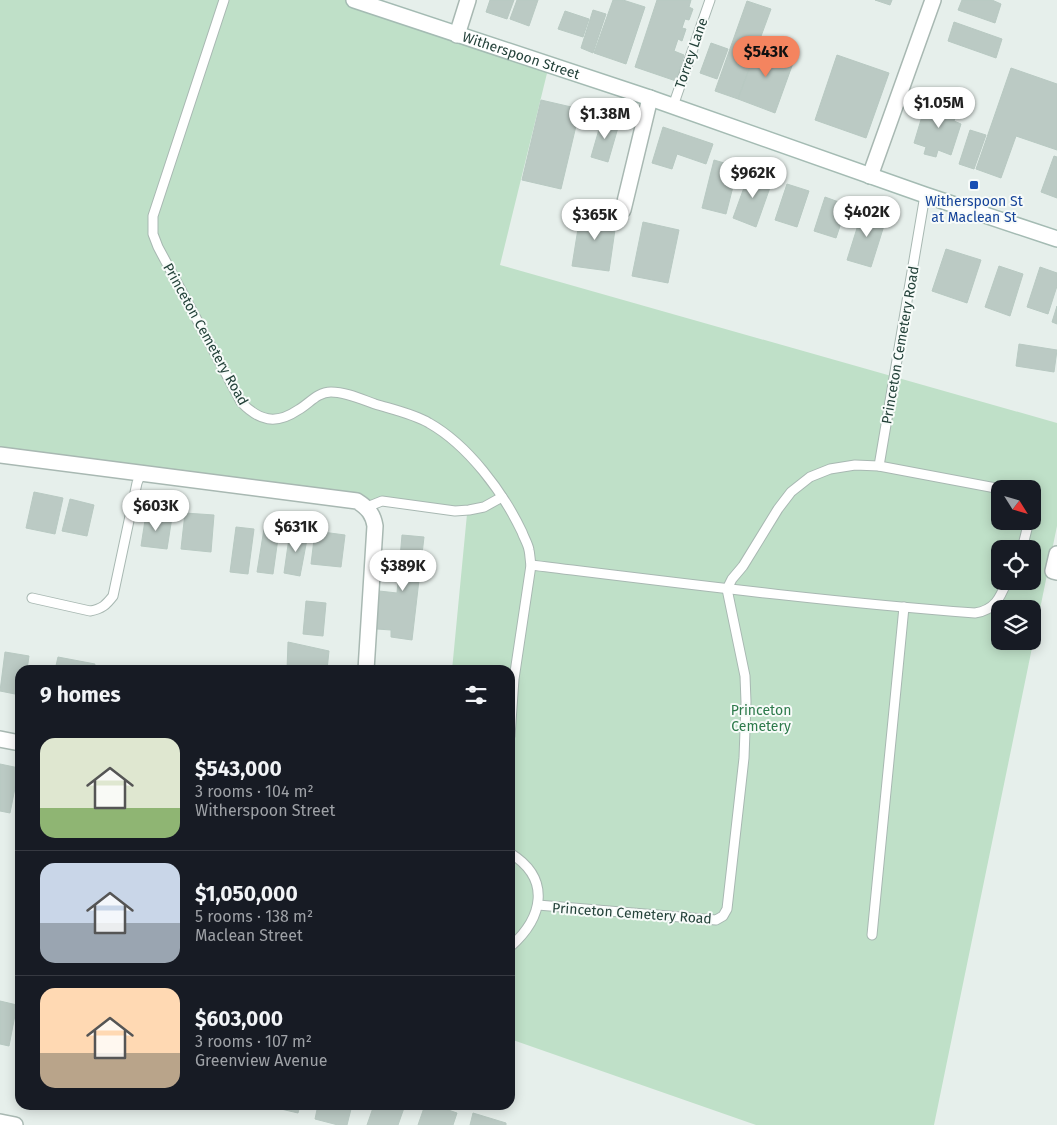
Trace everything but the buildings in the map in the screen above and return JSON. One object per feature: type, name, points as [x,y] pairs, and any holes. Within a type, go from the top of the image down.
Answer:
[{"type":"street","name":"Witherspoon Street","points":[[354,0],[650,98],[870,176],[1057,239]]},
{"type":"street","points":[[457,35],[468,0]]},
{"type":"street","points":[[870,176],[933,0]]},
{"type":"street","points":[[623,210],[650,98]]},
{"type":"street","points":[[0,455],[357,501],[367,508],[374,518],[375,526],[366,665]]},
{"type":"street","points":[[1057,554],[1053,571],[1057,572]]},
{"type":"street","points":[[0,739],[15,742]]},
{"type":"street","points":[[0,1122],[15,1125]]},
{"type":"lane","name":"Princeton Cemetery Road","points":[[224,0],[154,216],[153,234],[158,247],[241,402],[260,418],[271,420],[282,418],[298,411],[317,395],[330,392],[347,394],[428,422],[461,448],[480,469],[502,497],[515,518],[529,548],[531,565],[515,672]]},
{"type":"lane","name":"Torrey Lane","points":[[673,106],[710,0]]},
{"type":"lane","name":"Princeton Cemetery Road","points":[[879,466],[925,195]]},
{"type":"lane","points":[[727,589],[778,508],[791,492],[810,478],[830,469],[855,465],[879,466],[991,487]]},
{"type":"lane","points":[[32,598],[90,611],[105,606],[113,596],[140,473]]},
{"type":"lane","points":[[367,508],[382,501],[455,511],[469,510],[484,507],[502,497]]},
{"type":"lane","points":[[531,565],[904,608],[975,612],[985,611],[994,605],[1003,590]]},
{"type":"lane","name":"Princeton Cemetery Road","points":[[538,905],[716,920],[724,916],[728,909],[744,758],[746,702],[745,676],[727,589]]},
{"type":"lane","points":[[872,935],[904,608]]},
{"type":"lane","name":"Princeton Cemetery Road","points":[[515,856],[521,860],[532,874],[537,888],[538,905],[532,923],[515,942]]},
{"type":"green space","name":"Princeton Cemetery","points":[[0,0],[352,0],[550,61],[500,265],[1057,423],[1057,526],[1041,604],[1041,600],[991,600],[991,650],[1032,650],[934,1125],[756,1125],[515,1041],[515,665],[452,665],[467,514],[0,450]]},
{"type":"place","name":"Witherspoon St at Maclean St","points":[[974,185]]}]
